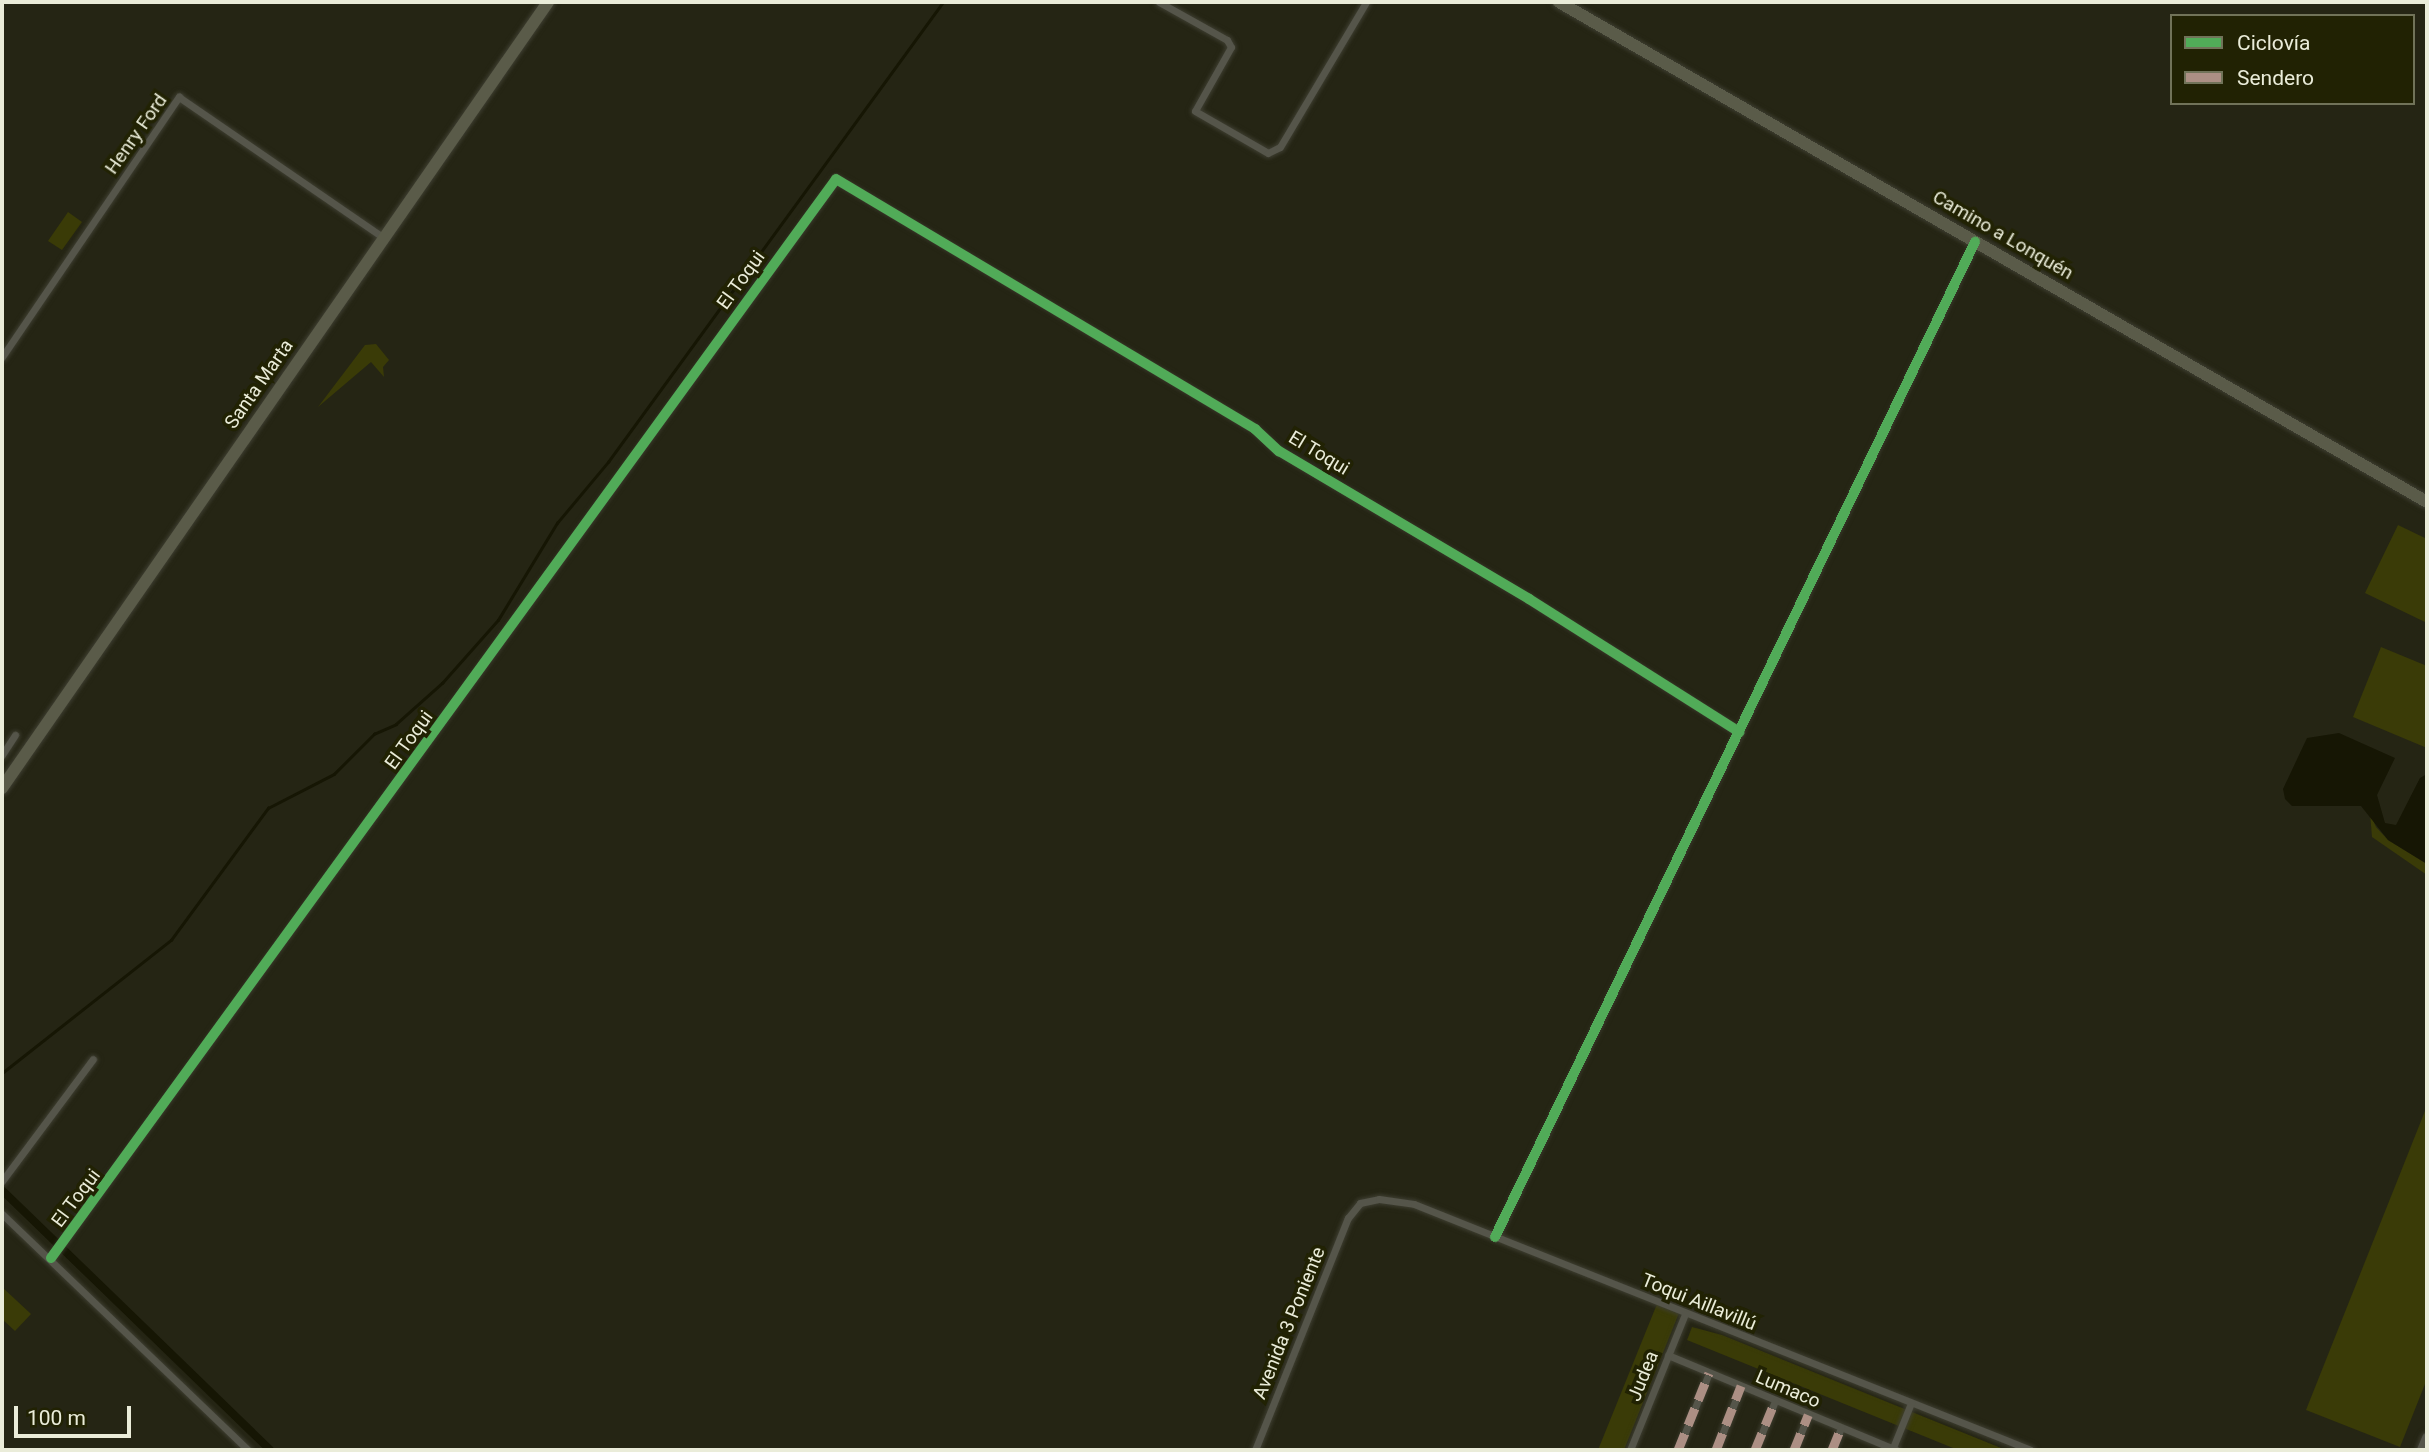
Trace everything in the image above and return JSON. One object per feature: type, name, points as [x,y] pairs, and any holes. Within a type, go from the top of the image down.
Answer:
[{"type":"main road","name":"Santa Marta","points":[[2,788],[548,2]]},
{"type":"main road","name":"Camino a Lonquén","points":[[1559,2],[2427,502]]},
{"type":"street","points":[[1159,2],[1227,40],[1231,47],[1195,111],[1262,152],[1275,151],[1366,2]]},
{"type":"street","name":"Henry Ford","points":[[2,356],[179,97],[384,238]]},
{"type":"street","name":"El Toqui","points":[[51,1258],[69,1237],[836,179],[1255,429],[1279,451],[1449,551],[1739,732]]},
{"type":"street","points":[[1495,1237],[1975,242]]},
{"type":"street","points":[[2,755],[15,735]]},
{"type":"street","points":[[3,1180],[93,1059]]},
{"type":"street","name":"Toqui Aillavillú","points":[[1354,1208],[1370,1199],[1401,1201],[2031,1450]]},
{"type":"street","name":"Avenida 3 Poniente","points":[[1255,1450],[1354,1208]]},
{"type":"street","points":[[2,1214],[51,1258],[248,1450]]},
{"type":"street","name":"Judea","points":[[1630,1450],[1685,1314]]},
{"type":"street","name":"Lumaco","points":[[1668,1355],[1894,1450]]},
{"type":"street","points":[[1678,1450],[1709,1373]]},
{"type":"street","points":[[1716,1450],[1741,1386]]},
{"type":"street","points":[[1755,1450],[1775,1401]]},
{"type":"street","points":[[1894,1450],[1911,1403]]},
{"type":"street","points":[[1794,1450],[1808,1415]]},
{"type":"street","points":[[1832,1450],[1841,1428]]},
{"type":"street","points":[[2422,1450],[2427,1438]]},
{"type":"shaded area","points":[[68,212],[82,222],[62,250],[48,241]]},
{"type":"shaded area","points":[[376,344],[389,360],[383,367],[384,377],[371,362],[318,407],[365,345]]},
{"type":"shaded area","points":[[2398,525],[2427,539],[2427,623],[2365,593]]},
{"type":"shaded area","points":[[2381,647],[2427,666],[2427,748],[2353,717]]},
{"type":"shaded area","points":[[2339,733],[2395,758],[2377,795],[2385,823],[2396,825],[2420,778],[2427,774],[2427,864],[2388,840],[2361,806],[2292,806],[2285,799],[2283,789],[2307,738]]},
{"type":"shaded area","points":[[2370,813],[2376,827],[2388,840],[2427,864],[2427,875],[2372,837]]},
{"type":"shaded area","points":[[2427,1106],[2427,1379],[2400,1447],[2306,1410]]},
{"type":"shaded area","points":[[2,1287],[31,1314],[15,1331],[2,1319]]},
{"type":"shaded area","points":[[1657,1304],[1679,1313],[1624,1450],[1598,1450]]},
{"type":"shaded area","points":[[1692,1327],[1722,1335],[2006,1450],[1958,1450],[1687,1340]]},
{"type":"waterway","points":[[2,1073],[171,940],[268,808],[334,774],[374,734],[396,724],[442,683],[498,620],[557,523],[608,462],[943,2]]},
{"type":"waterway","points":[[2,1190],[270,1450]]},
{"type":"marked path","points":[[1678,1450],[1709,1373]]},
{"type":"marked path","points":[[1716,1450],[1741,1386]]},
{"type":"marked path","points":[[1755,1450],[1775,1401]]},
{"type":"marked path","points":[[1794,1450],[1808,1415]]},
{"type":"marked path","points":[[1832,1450],[1841,1428]]},
{"type":"cycle path","points":[[51,1258],[836,179],[1255,429],[1279,451],[1529,599],[1739,732]]},
{"type":"cycle path","points":[[1495,1237],[1975,242]]}]
